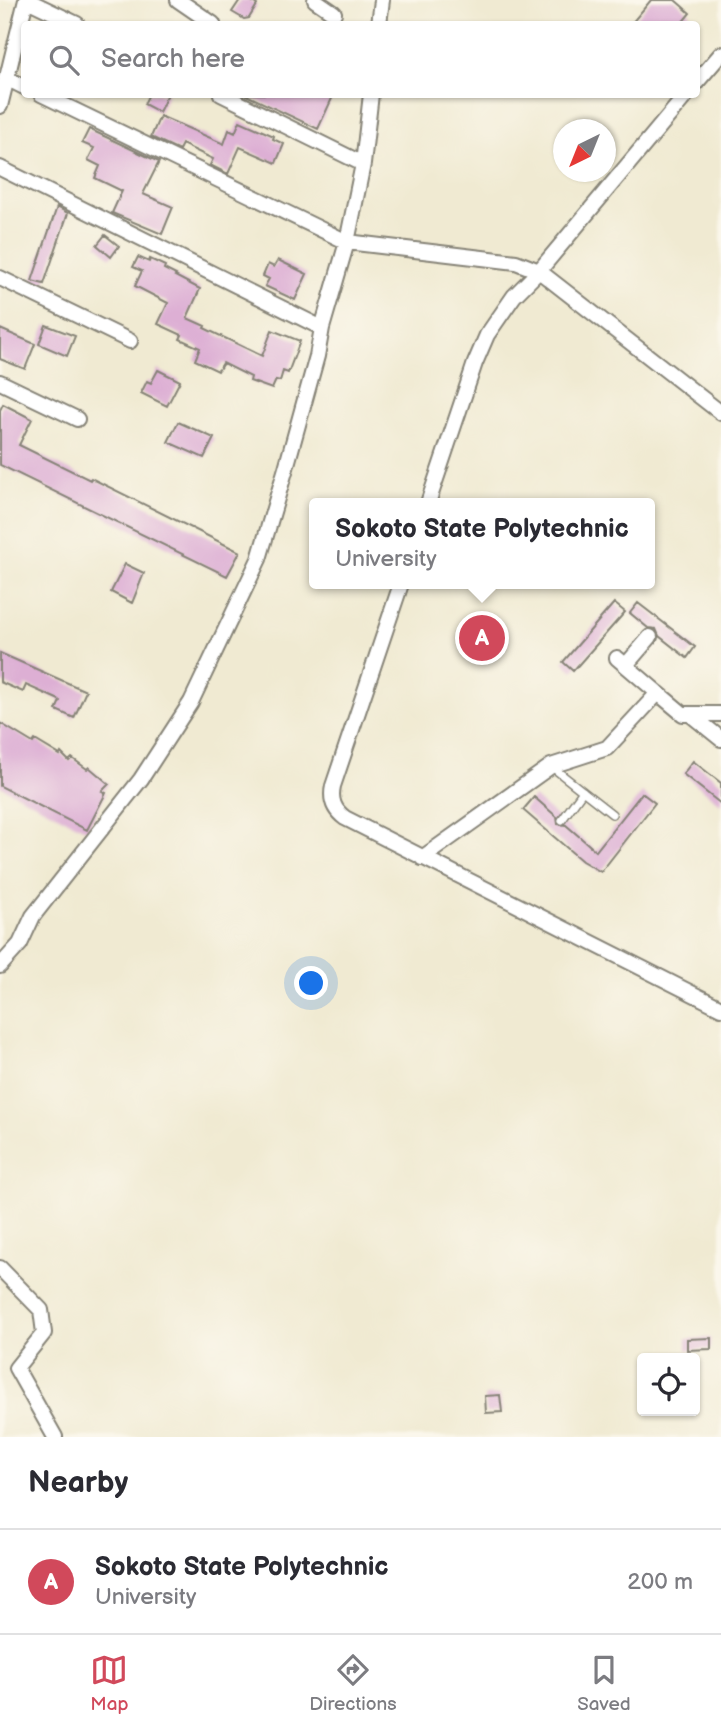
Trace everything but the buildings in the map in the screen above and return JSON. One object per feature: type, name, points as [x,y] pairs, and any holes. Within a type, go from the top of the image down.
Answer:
[{"type":"street","points":[[0,106],[26,0],[71,21]]},
{"type":"street","points":[[178,0],[209,21]]},
{"type":"street","points":[[315,0],[334,13]]},
{"type":"street","points":[[379,21],[382,0]]},
{"type":"street","points":[[700,78],[721,54]]},
{"type":"street","points":[[6,78],[21,86]]},
{"type":"street","points":[[49,98],[347,242],[516,262],[539,271],[721,413]]},
{"type":"street","points":[[229,98],[363,164]]},
{"type":"street","points":[[0,966],[20,944],[33,916],[141,779],[191,702],[259,559],[347,242],[363,164],[371,98]]},
{"type":"street","points":[[430,498],[487,335],[513,296],[539,271],[684,98]]},
{"type":"street","points":[[0,168],[322,328]]},
{"type":"street","points":[[0,278],[130,341]]},
{"type":"street","points":[[0,382],[77,419]]},
{"type":"street","points":[[399,589],[333,786],[332,798],[336,809],[345,818],[422,858],[721,1007]]},
{"type":"street","points":[[650,637],[622,662],[683,714],[721,714]]},
{"type":"street","points":[[422,858],[551,766],[607,748],[658,693]]},
{"type":"street","points":[[690,714],[721,739]]},
{"type":"street","points":[[0,1268],[41,1310],[44,1333],[16,1368],[54,1437]]},
{"type":"lane","points":[[551,766],[612,814]]},
{"type":"lane","points":[[562,820],[583,791]]},
{"type":"place","name":"Sokoto State Polytechnic","points":[[482,638]]}]
